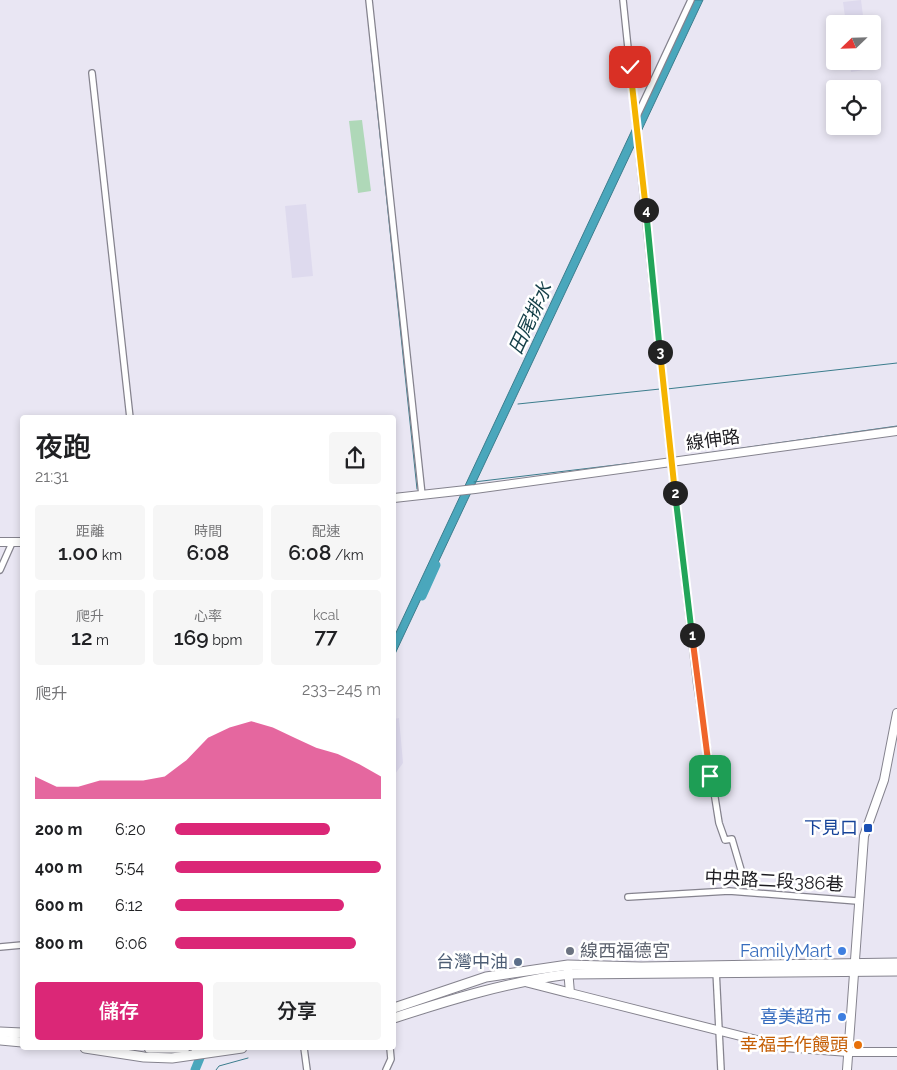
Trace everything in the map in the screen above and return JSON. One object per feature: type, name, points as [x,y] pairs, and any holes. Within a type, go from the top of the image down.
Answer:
[{"type":"main road","points":[[855,968],[897,963]]},
{"type":"main road","points":[[396,1007],[486,977],[568,970],[855,968],[897,971]]},
{"type":"main road","points":[[396,1017],[477,991],[568,970]]},
{"type":"main road","points":[[521,981],[570,993]]},
{"type":"main road","points":[[0,1032],[20,1033]]},
{"type":"main road","points":[[0,1040],[20,1042]]},
{"type":"main road","points":[[101,1050],[144,1057],[172,1058],[195,1051],[209,1053],[229,1050]]},
{"type":"street","points":[[369,0],[422,495]]},
{"type":"street","points":[[623,0],[671,461],[710,776],[725,840],[732,839],[744,880]]},
{"type":"street","points":[[636,118],[691,0]]},
{"type":"street","points":[[92,73],[130,415]]},
{"type":"street","name":"線伸路","points":[[396,498],[475,489],[897,431]]},
{"type":"street","points":[[0,542],[17,542]]},
{"type":"street","points":[[0,570],[17,542]]},
{"type":"street","points":[[847,1070],[864,836],[884,780],[897,713]]},
{"type":"street","name":"中央路二段386巷","points":[[628,897],[729,891],[858,901]]},
{"type":"street","points":[[0,946],[20,945]]},
{"type":"street","points":[[716,969],[721,1070]]},
{"type":"street","points":[[568,970],[570,993],[784,1047],[848,1052],[897,1052]]},
{"type":"street","points":[[304,1050],[307,1070]]},
{"type":"street","points":[[386,1070],[390,1059],[390,1050]]},
{"type":"shaded area","points":[[861,0],[863,15],[845,15],[843,2]]},
{"type":"shaded area","points":[[306,204],[313,276],[292,278],[285,206]]},
{"type":"shaded area","points":[[399,718],[403,763],[396,773],[396,719]]},
{"type":"green space","points":[[362,120],[371,191],[358,193],[349,121]]},
{"type":"water","points":[[693,0],[703,0],[396,652],[396,633]]},
{"type":"waterway","points":[[371,49],[417,489]]},
{"type":"waterway","points":[[667,389],[897,363]]},
{"type":"waterway","points":[[518,404],[660,389]]},
{"type":"waterway","points":[[680,457],[897,426]]},
{"type":"waterway","points":[[474,482],[641,462]]},
{"type":"waterway","name":"田尾排水","points":[[422,596],[436,565]]},
{"type":"waterway","name":"田尾排水","points":[[195,1070],[203,1050]]},
{"type":"waterway","points":[[216,1070],[219,1066],[248,1058]]},
{"type":"place","name":"下見口","points":[[868,828]]},
{"type":"place","name":"線西福德宮","points":[[570,951]]},
{"type":"place","name":"FamilyMart","points":[[842,951]]},
{"type":"place","name":"台灣中油","points":[[518,962]]},
{"type":"place","name":"喜美超市","points":[[842,1017]]},
{"type":"place","name":"幸福手作饅頭","points":[[858,1045]]},
{"type":"route","points":[[630,67],[671,461],[690,611],[697,685],[710,776]]}]
